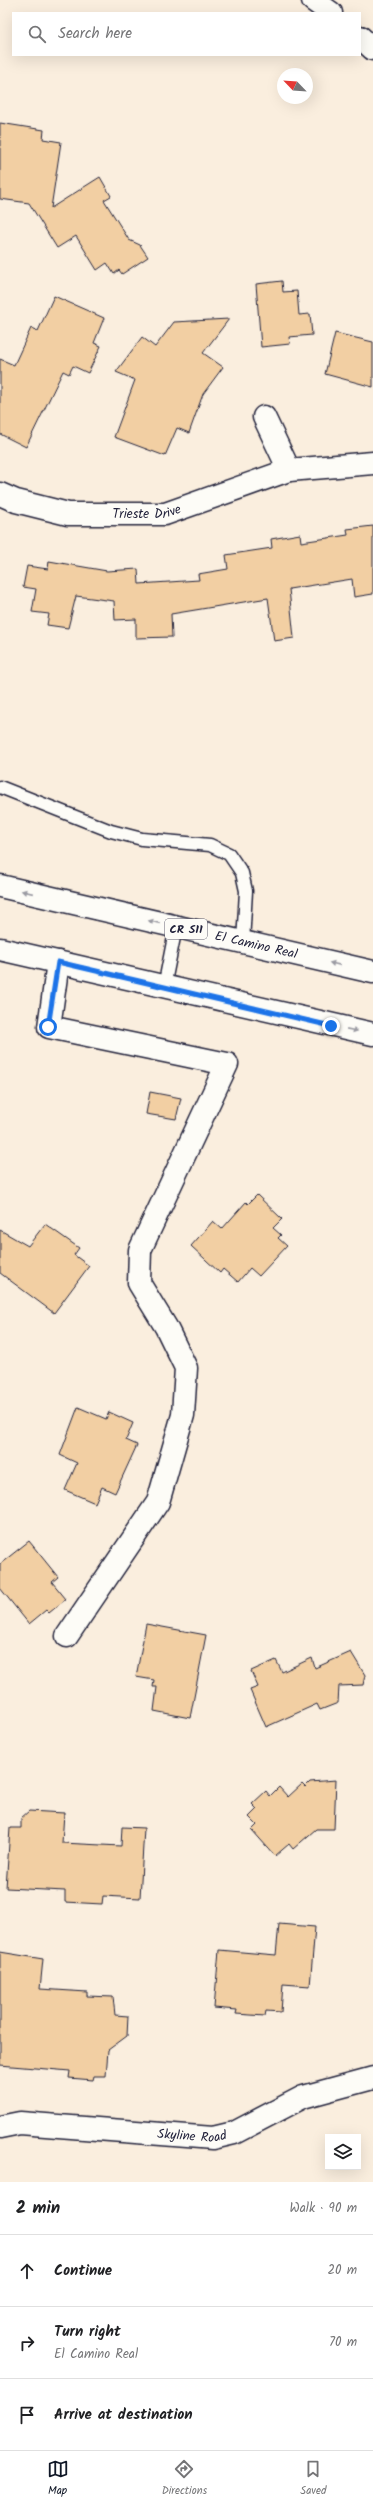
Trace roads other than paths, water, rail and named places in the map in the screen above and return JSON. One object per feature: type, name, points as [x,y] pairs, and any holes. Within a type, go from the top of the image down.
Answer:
[{"type":"street","points":[[313,0],[331,12]]},
{"type":"street","points":[[361,39],[373,49]]},
{"type":"street","points":[[264,417],[289,470]]},
{"type":"street","name":"Trieste Drive","points":[[0,494],[16,502],[68,514],[165,514],[289,470],[373,463]]},
{"type":"street","name":"El Camino Real","points":[[0,886],[373,972]]},
{"type":"street","points":[[0,948],[373,1034]]},
{"type":"street","points":[[58,962],[48,1027],[227,1064],[140,1250],[139,1283],[166,1327],[186,1368],[183,1415],[158,1502],[67,1636]]},
{"type":"street","name":"Skyline Road","points":[[0,2127],[20,2123],[213,2138],[234,2133],[303,2097],[373,2078]]},
{"type":"lane","points":[[0,787],[111,831],[142,839],[210,844],[229,854],[242,873],[246,891],[243,942]]},
{"type":"lane","points":[[164,987],[176,927]]}]
